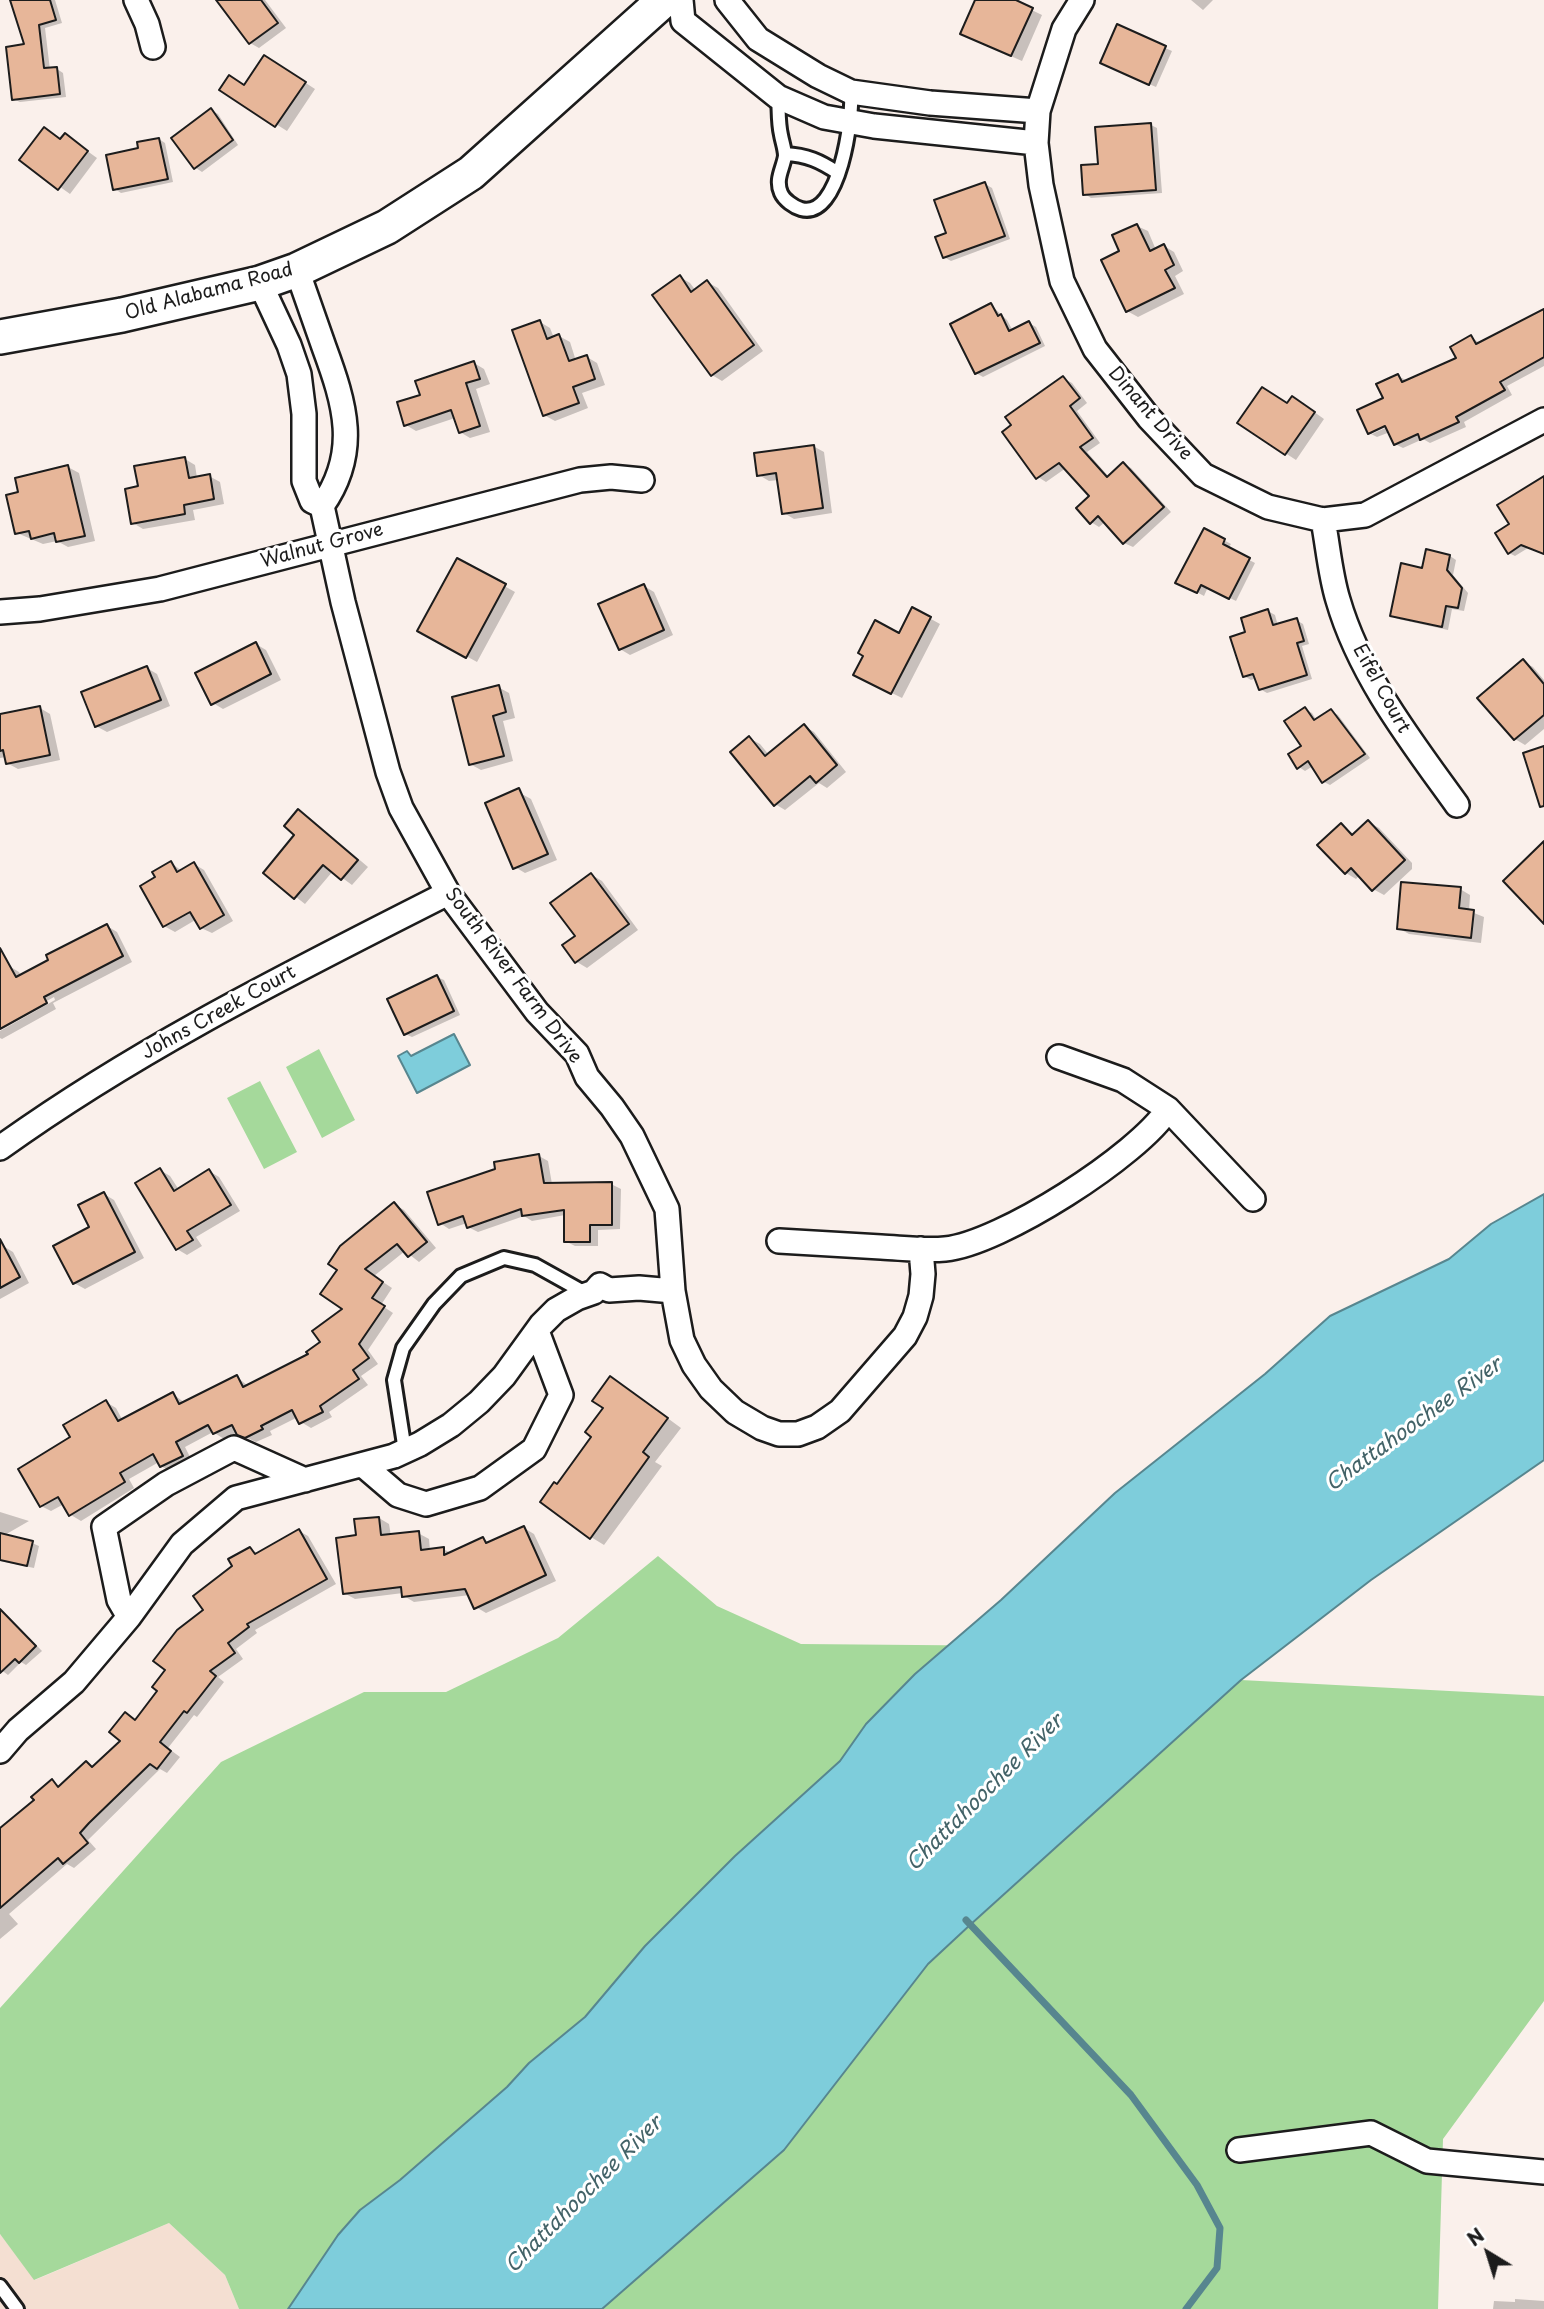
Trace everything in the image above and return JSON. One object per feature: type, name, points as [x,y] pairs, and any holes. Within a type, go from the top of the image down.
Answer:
[{"type":"main road","name":"Old Alabama Road","points":[[0,337],[122,315],[260,283],[297,270],[387,227],[471,173],[664,0]]},
{"type":"street","points":[[136,0],[147,24],[153,47]]},
{"type":"street","points":[[681,0],[683,21],[738,67],[778,97],[824,117],[874,126],[1036,143]]},
{"type":"street","points":[[727,0],[758,39],[818,76],[851,92],[930,103],[1038,111]]},
{"type":"street","name":"Dinant Drive","points":[[1082,0],[1065,29],[1038,111],[1036,143],[1041,185],[1062,281],[1095,349],[1149,418],[1203,475],[1268,507],[1323,520],[1365,515],[1544,420]]},
{"type":"street","points":[[738,67],[758,39]]},
{"type":"street","points":[[297,270],[339,388],[345,413],[346,438],[342,468],[336,487],[322,506]]},
{"type":"street","name":"South River Farm Drive","points":[[260,283],[289,345],[299,374],[304,414],[304,481],[312,501],[322,506],[343,602],[388,772],[401,808],[447,893],[537,1012],[577,1054],[587,1077],[632,1136],[667,1209],[673,1291],[682,1340],[711,1389],[735,1412],[762,1428],[779,1434],[798,1434],[817,1427],[840,1411],[905,1336],[915,1317],[921,1296],[921,1249]]},
{"type":"street","name":"Walnut Grove","points":[[0,612],[40,609],[160,589],[580,480],[611,477],[642,480]]},
{"type":"street","name":"Eifel Court","points":[[1323,520],[1338,599],[1360,657],[1406,735],[1457,804]]},
{"type":"street","name":"Johns Creek Court","points":[[0,1147],[55,1108],[257,990],[447,893]]},
{"type":"street","points":[[1059,1057],[1123,1080],[1168,1109],[1253,1199]]},
{"type":"street","points":[[779,1241],[921,1249],[946,1249],[971,1244],[1043,1209],[1125,1154],[1161,1121],[1168,1109]]},
{"type":"street","points":[[0,1751],[18,1730],[74,1682],[129,1617],[182,1544],[236,1498],[363,1465],[405,1451],[451,1425],[479,1402],[504,1376],[556,1310],[594,1292],[600,1285],[609,1290],[639,1288],[673,1291]]},
{"type":"street","points":[[363,1465],[397,1495],[426,1504],[481,1488],[534,1449],[561,1395],[537,1331]]},
{"type":"street","points":[[129,1617],[119,1600],[104,1527],[166,1484],[234,1448],[305,1480]]},
{"type":"street","points":[[1239,2150],[1371,2133],[1427,2161],[1544,2172]]},
{"type":"lane","points":[[778,97],[780,132],[785,154],[778,178],[781,194],[793,206],[805,210],[816,209],[825,203],[836,184],[850,121],[851,92]]},
{"type":"lane","points":[[785,154],[804,155],[819,160],[838,173]]},
{"type":"lane","points":[[405,1451],[394,1380],[403,1348],[433,1304],[461,1276],[504,1258],[535,1265],[588,1294]]},
{"type":"lane","points":[[0,2286],[17,2309]]},
{"type":"shaded area","points":[[169,2223],[225,2275],[239,2309],[0,2309],[0,2234],[35,2280]]},
{"type":"green space","points":[[319,1049],[355,1120],[322,1138],[286,1067]]},
{"type":"green space","points":[[260,1081],[297,1152],[264,1169],[227,1098]]},
{"type":"green space","points":[[658,1556],[717,1606],[801,1644],[1031,1646],[333,2309],[239,2309],[225,2275],[169,2223],[34,2280],[0,2234],[0,2008],[221,1762],[364,1692],[446,1692],[558,1638]]},
{"type":"green space","points":[[1241,1680],[1544,1696],[1544,2001],[1443,2139],[1438,2309],[602,2309],[784,2150],[928,1964]]},
{"type":"water","points":[[454,1034],[470,1065],[417,1093],[398,1056],[407,1051],[411,1056]]},
{"type":"water","name":"Chattahoochee River","points":[[1544,1194],[1544,1460],[1371,1580],[1241,1680],[970,1925],[928,1964],[784,2150],[602,2309],[288,2309],[338,2235],[360,2210],[400,2180],[507,2087],[529,2063],[585,2017],[645,1946],[735,1856],[840,1761],[866,1724],[915,1674],[1001,1600],[1115,1493],[1265,1374],[1330,1316],[1449,1259],[1491,1224]]},
{"type":"building","points":[[10,0],[50,0],[56,20],[39,25],[44,68],[57,67],[60,94],[12,100],[6,47],[24,44]]},
{"type":"building","points":[[216,0],[261,0],[278,23],[249,44]]},
{"type":"building","points":[[975,0],[1016,0],[1033,8],[1011,56],[960,34]]},
{"type":"building","points":[[1117,24],[1166,46],[1149,85],[1100,63]]},
{"type":"building","points":[[264,55],[306,82],[275,127],[219,90],[229,75],[244,85]]},
{"type":"building","points":[[211,108],[233,140],[194,169],[171,138]]},
{"type":"building","points":[[1151,123],[1156,190],[1083,195],[1081,165],[1098,164],[1095,127]]},
{"type":"building","points":[[44,127],[60,139],[65,133],[88,151],[58,190],[19,160]]},
{"type":"building","points":[[159,138],[168,179],[113,190],[106,155],[138,148],[137,142]]},
{"type":"building","points":[[985,182],[1005,236],[943,258],[935,237],[946,233],[934,200]]},
{"type":"building","points":[[1137,224],[1150,251],[1164,244],[1174,265],[1165,270],[1175,288],[1126,312],[1101,260],[1119,251],[1112,235]]},
{"type":"building","points":[[680,275],[691,292],[707,280],[754,345],[711,376],[652,295]]},
{"type":"building","points":[[991,303],[998,316],[1001,314],[1009,331],[1029,321],[1040,343],[975,374],[950,324]]},
{"type":"building","points":[[1544,309],[1544,357],[1500,382],[1505,390],[1456,417],[1459,422],[1420,440],[1418,434],[1394,445],[1385,426],[1368,434],[1357,410],[1383,398],[1376,384],[1398,374],[1402,382],[1456,358],[1450,347],[1471,335],[1476,344]]},
{"type":"building","points":[[540,320],[547,339],[559,334],[569,361],[587,355],[595,379],[573,387],[579,403],[543,416],[512,330]]},
{"type":"building","points":[[474,361],[480,379],[466,383],[480,426],[459,433],[451,410],[404,426],[397,402],[420,395],[415,381]]},
{"type":"building","points":[[1063,376],[1080,398],[1070,406],[1093,438],[1080,447],[1107,477],[1123,462],[1164,507],[1123,544],[1098,516],[1090,524],[1076,508],[1089,496],[1059,463],[1036,479],[1002,432],[1011,425],[1005,417]]},
{"type":"building","points":[[1262,387],[1287,403],[1292,396],[1315,412],[1285,455],[1237,423]]},
{"type":"building","points":[[814,445],[823,508],[782,514],[776,473],[757,476],[754,453]]},
{"type":"building","points":[[185,457],[189,478],[210,474],[214,499],[184,505],[185,514],[131,524],[125,489],[138,486],[134,466]]},
{"type":"building","points":[[68,465],[85,536],[56,542],[54,533],[31,539],[29,531],[15,534],[6,495],[18,492],[15,478]]},
{"type":"building","points":[[1544,476],[1544,554],[1521,545],[1508,554],[1495,533],[1509,524],[1497,505]]},
{"type":"building","points":[[1204,528],[1225,539],[1223,544],[1250,558],[1229,599],[1201,585],[1197,593],[1175,583]]},
{"type":"building","points":[[1426,549],[1450,555],[1447,570],[1462,588],[1458,608],[1446,606],[1442,627],[1390,616],[1401,563],[1422,568]]},
{"type":"building","points":[[457,558],[506,584],[466,658],[417,631]]},
{"type":"building","points":[[644,584],[664,630],[619,650],[598,604]]},
{"type":"building","points":[[912,607],[931,617],[891,694],[853,675],[863,656],[858,653],[875,620],[899,633]]},
{"type":"building","points":[[1268,609],[1273,625],[1297,618],[1304,641],[1297,643],[1307,675],[1259,690],[1253,674],[1243,677],[1230,637],[1245,632],[1241,618]]},
{"type":"building","points":[[256,642],[271,674],[211,705],[195,673]]},
{"type":"building","points":[[1523,659],[1544,684],[1544,715],[1514,740],[1477,698]]},
{"type":"building","points":[[147,666],[161,700],[95,727],[81,692]]},
{"type":"building","points":[[499,685],[506,712],[493,716],[504,756],[469,765],[452,697]]},
{"type":"building","points":[[40,706],[50,755],[6,764],[3,750],[0,751],[0,714]]},
{"type":"building","points":[[1305,707],[1314,720],[1331,709],[1365,754],[1322,783],[1308,761],[1297,769],[1288,754],[1301,746],[1284,721]]},
{"type":"building","points":[[804,724],[837,765],[816,783],[810,776],[774,806],[730,752],[749,736],[765,756]]},
{"type":"building","points":[[1544,746],[1544,806],[1540,807],[1523,753]]},
{"type":"building","points":[[519,788],[548,854],[513,869],[485,803]]},
{"type":"building","points":[[298,809],[358,860],[341,880],[323,865],[294,899],[263,873],[294,835],[284,826]]},
{"type":"building","points":[[1368,820],[1405,860],[1372,891],[1351,868],[1345,874],[1317,845],[1341,823],[1352,835]]},
{"type":"building","points":[[1544,841],[1544,924],[1503,881]]},
{"type":"building","points":[[171,861],[177,872],[194,862],[224,915],[200,929],[190,912],[163,927],[140,886],[155,877],[152,872]]},
{"type":"building","points":[[591,873],[629,924],[575,963],[562,945],[575,936],[550,903]]},
{"type":"building","points":[[1401,882],[1461,887],[1459,908],[1474,910],[1471,938],[1397,929]]},
{"type":"building","points":[[107,924],[123,956],[44,997],[47,1003],[0,1029],[0,948],[16,977],[48,960],[46,955]]},
{"type":"building","points":[[437,975],[454,1011],[404,1035],[387,999]]},
{"type":"building","points":[[539,1154],[544,1183],[612,1182],[612,1225],[590,1225],[590,1242],[564,1242],[564,1210],[522,1216],[521,1209],[467,1228],[463,1216],[438,1225],[427,1192],[495,1169],[494,1162]]},
{"type":"building","points":[[160,1168],[174,1191],[209,1169],[231,1205],[187,1231],[193,1240],[176,1250],[135,1183]]},
{"type":"building","points":[[104,1192],[135,1252],[73,1284],[53,1246],[89,1227],[78,1205]]},
{"type":"building","points":[[394,1202],[427,1242],[408,1257],[397,1244],[365,1269],[383,1282],[372,1298],[385,1306],[359,1344],[369,1358],[353,1370],[359,1379],[320,1406],[323,1412],[299,1424],[292,1410],[261,1426],[263,1429],[245,1438],[237,1435],[232,1425],[213,1434],[208,1425],[176,1442],[183,1456],[160,1467],[153,1454],[120,1473],[125,1482],[69,1516],[58,1497],[40,1507],[18,1469],[70,1437],[63,1425],[106,1400],[118,1421],[173,1392],[179,1404],[237,1375],[243,1387],[308,1354],[306,1352],[320,1342],[312,1331],[342,1309],[320,1294],[337,1270],[328,1264],[340,1246]]},
{"type":"building","points":[[0,1239],[20,1277],[0,1288]]},
{"type":"building","points":[[610,1376],[668,1418],[643,1452],[649,1457],[590,1539],[540,1502],[554,1482],[557,1484],[591,1437],[585,1432],[603,1408],[592,1401]]},
{"type":"building","points":[[379,1517],[381,1535],[419,1531],[421,1550],[444,1547],[444,1555],[483,1537],[486,1543],[524,1526],[546,1575],[474,1609],[465,1589],[402,1597],[401,1587],[343,1594],[336,1538],[356,1535],[354,1519]]},
{"type":"building","points":[[299,1529],[327,1579],[247,1624],[249,1627],[228,1643],[235,1653],[210,1671],[216,1676],[160,1742],[171,1751],[157,1769],[150,1764],[89,1823],[80,1833],[88,1843],[63,1864],[58,1858],[0,1908],[0,1828],[34,1800],[31,1797],[52,1779],[58,1787],[86,1761],[92,1767],[120,1741],[109,1732],[125,1712],[135,1720],[157,1691],[152,1687],[165,1670],[153,1661],[177,1630],[203,1610],[193,1596],[232,1566],[228,1559],[250,1547],[255,1554]]},
{"type":"building","points":[[0,1533],[33,1541],[27,1566],[0,1560]]},
{"type":"building","points":[[0,1609],[36,1646],[19,1663],[15,1659],[0,1673]]},
{"type":"waterway","points":[[966,1920],[1131,2095],[1197,2185],[1220,2228],[1217,2268],[1186,2309]]}]
